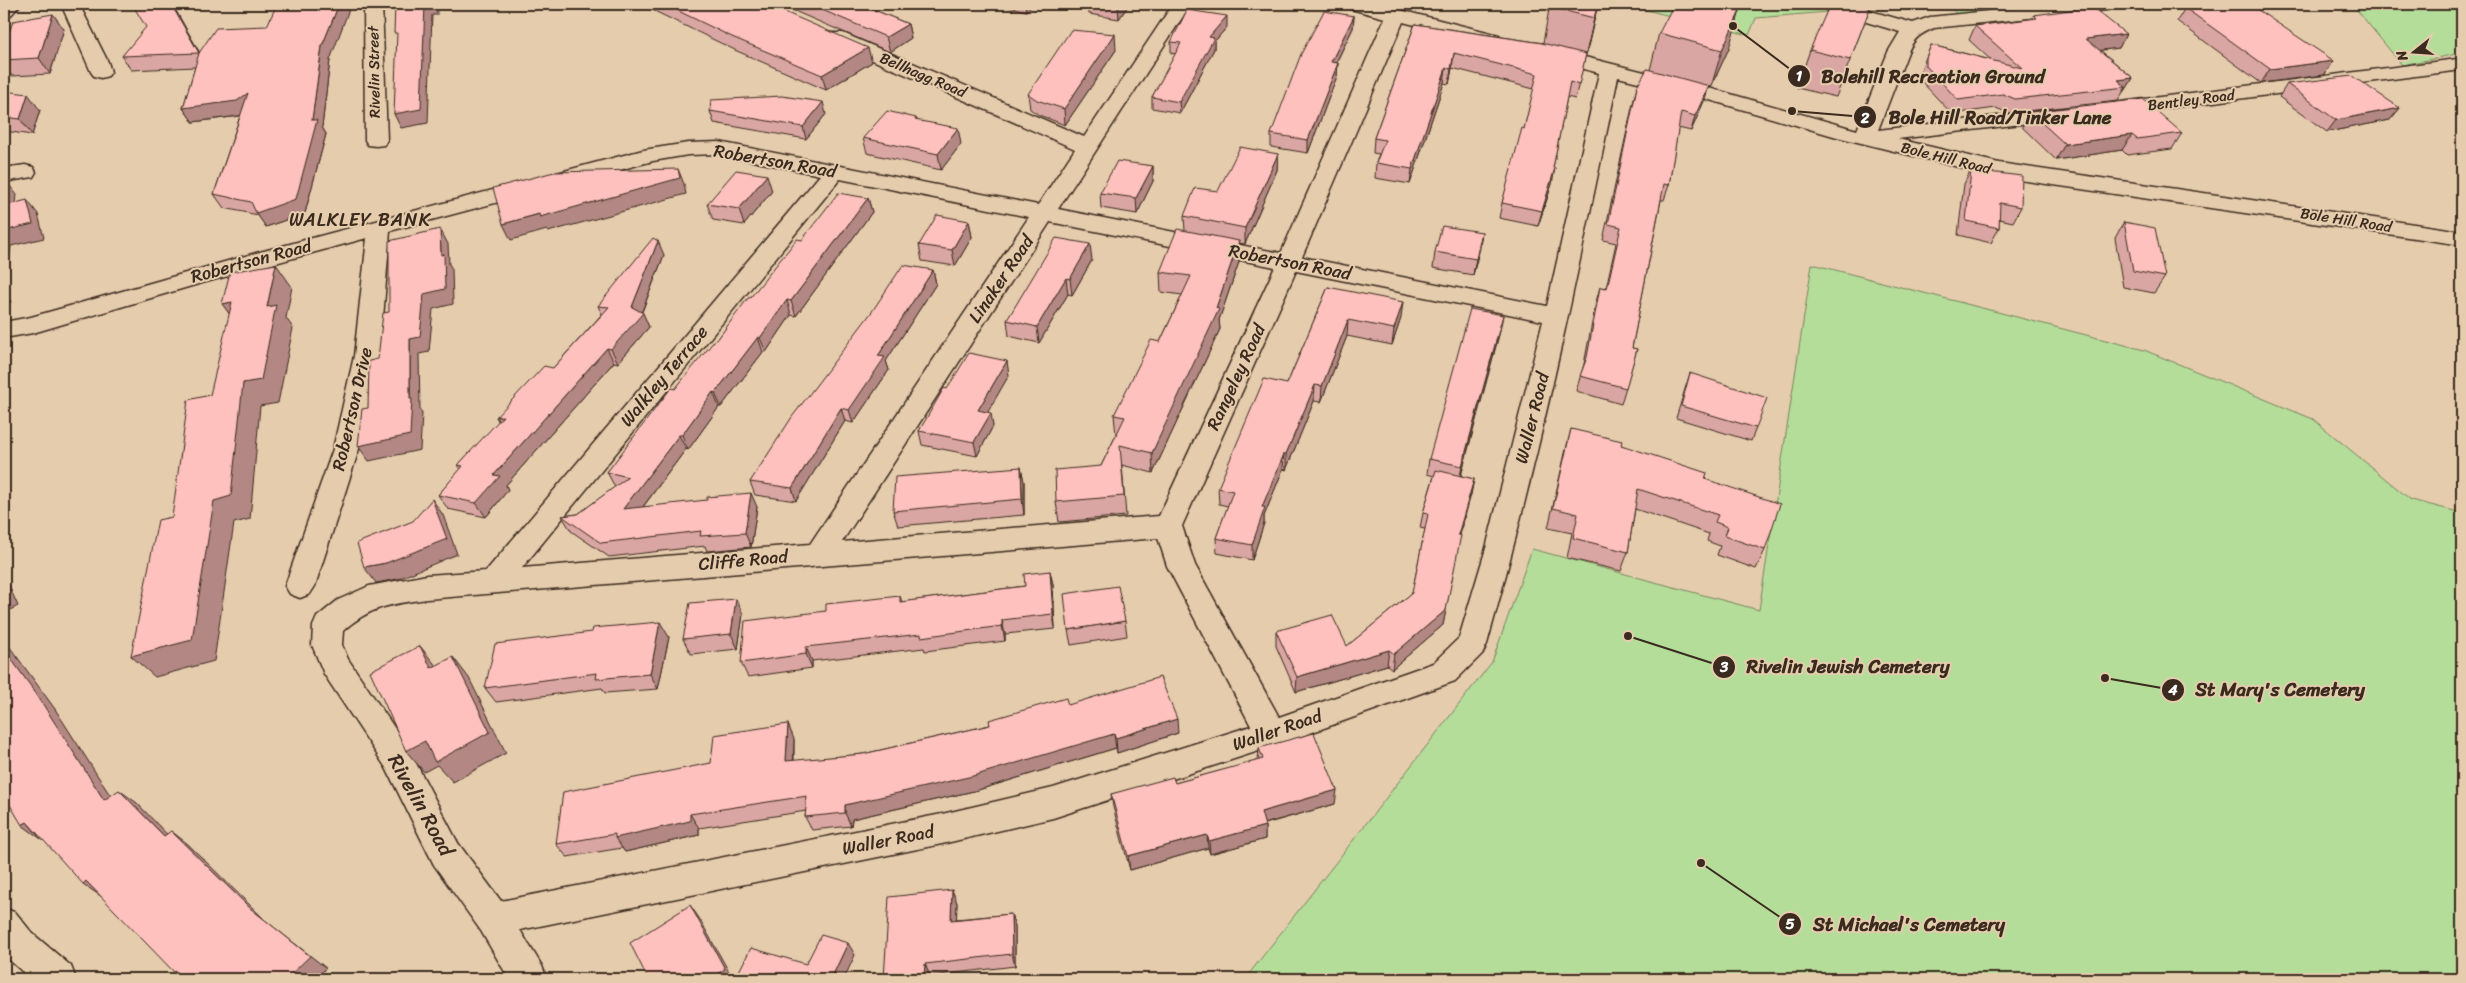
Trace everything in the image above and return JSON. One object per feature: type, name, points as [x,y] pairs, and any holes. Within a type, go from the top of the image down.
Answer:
[{"type":"street","points":[[4,11],[12,4]]},
{"type":"street","points":[[70,4],[101,72]]},
{"type":"street","name":"Rivelin Street","points":[[373,4],[376,140]]},
{"type":"street","name":"Linaker Road","points":[[819,554],[1182,4]]},
{"type":"street","name":"Bole Hill Road","points":[[1354,4],[1999,170],[2462,238]]},
{"type":"street","points":[[1866,137],[1898,52],[1904,39],[1913,30],[1930,24],[1961,18],[2106,4]]},
{"type":"street","points":[[1833,6],[1897,23],[1913,30]]},
{"type":"street","name":"Rangeley Road","points":[[1168,526],[1289,261],[1396,15]]},
{"type":"street","name":"Bellhagg Road","points":[[822,31],[1087,146]]},
{"type":"street","name":"Bentley Road","points":[[1866,137],[2217,97],[2457,65]]},
{"type":"street","name":"Waller Road","points":[[493,919],[942,829],[1044,805],[1271,733],[1444,672],[1472,644],[1500,548],[1557,316],[1610,69]]},
{"type":"street","name":"Robertson Road","points":[[4,330],[33,325],[211,271],[651,154],[688,149],[719,148],[1557,316]]},
{"type":"street","points":[[4,175],[25,172]]},
{"type":"street","name":"Walkley Terrace","points":[[494,581],[834,172]]},
{"type":"street","name":"Robertson Drive","points":[[300,586],[346,449],[367,356],[379,227]]},
{"type":"street","points":[[1168,526],[1181,566],[1271,733]]},
{"type":"street","name":"Cliffe Road","points":[[328,626],[348,608],[379,594],[494,581],[1168,526]]},
{"type":"street","name":"Rivelin Road","points":[[328,626],[327,645],[335,664],[397,758],[446,854],[493,919],[529,979]]},
{"type":"street","points":[[4,925],[19,945],[58,979]]},
{"type":"green space","points":[[1621,4],[1922,4],[1756,18],[1749,35]]},
{"type":"green space","points":[[1946,4],[2050,4],[1957,14]]},
{"type":"green space","points":[[2352,4],[2462,4],[2462,53],[2402,65]]},
{"type":"green space","points":[[1812,264],[2144,350],[2313,419],[2411,500],[2462,513],[2462,979],[1245,979],[1492,662],[1532,549],[1759,610]]},
{"type":"building","points":[[132,4],[171,4],[199,53],[122,56],[146,27]]},
{"type":"building","points":[[277,4],[339,4],[322,46],[312,120],[317,120],[296,199],[256,213],[251,202],[214,194],[248,93],[237,101],[183,108],[199,53],[216,28],[267,26]]},
{"type":"building","points":[[393,4],[425,4],[421,109],[394,114],[397,33],[394,33],[395,6],[392,7]]},
{"type":"building","points":[[664,4],[766,4],[868,48],[822,75],[732,37]]},
{"type":"building","points":[[808,4],[860,4],[908,24],[886,37]]},
{"type":"building","points":[[1096,4],[1120,4],[1118,7]]},
{"type":"building","points":[[1550,4],[1598,4],[1594,18],[1550,7]]},
{"type":"building","points":[[1674,4],[1707,4],[1740,11],[1722,50],[1659,33]]},
{"type":"building","points":[[1830,4],[1853,4],[1870,8],[1850,60],[1810,50]]},
{"type":"building","points":[[2208,4],[2249,4],[2334,61],[2270,69],[2185,8]]},
{"type":"building","points":[[2092,7],[2126,34],[2086,39],[2133,78],[2118,80],[2126,87],[2015,99],[2003,94],[1958,100],[1926,66],[1926,58],[1931,45],[2022,68],[1975,26],[2037,18],[2034,15]]},
{"type":"building","points":[[1187,10],[1227,16],[1209,37],[1214,38],[1179,102],[1152,97],[1181,43],[1171,42]]},
{"type":"building","points":[[1324,11],[1354,16],[1331,62],[1338,63],[1308,140],[1271,134],[1301,54]]},
{"type":"building","points":[[53,14],[39,58],[4,60],[4,48],[13,21]]},
{"type":"building","points":[[1415,24],[1542,43],[1586,54],[1579,85],[1570,82],[1553,168],[1555,168],[1542,211],[1502,203],[1522,128],[1524,129],[1537,74],[1454,53],[1451,69],[1446,68],[1412,169],[1376,163],[1385,140],[1374,138]]},
{"type":"building","points":[[1071,30],[1115,34],[1064,109],[1037,100],[1028,94]]},
{"type":"building","points":[[1647,69],[1709,86],[1695,116],[1681,112],[1669,185],[1664,184],[1632,348],[1637,349],[1626,388],[1580,376],[1587,357],[1600,287],[1607,288],[1621,227],[1608,224],[1637,87]]},
{"type":"building","points":[[2352,76],[2400,108],[2336,120],[2287,84]]},
{"type":"building","points":[[4,91],[28,94],[20,119],[4,117]]},
{"type":"building","points":[[782,96],[823,102],[803,127],[710,111],[711,100]]},
{"type":"building","points":[[2143,99],[2182,133],[2137,139],[2132,135],[2065,144],[2030,112]]},
{"type":"building","points":[[887,111],[916,118],[915,120],[958,128],[938,154],[863,138]]},
{"type":"building","points":[[1240,147],[1278,154],[1245,228],[1184,216],[1195,188],[1218,191]]},
{"type":"building","points":[[1117,161],[1153,166],[1136,198],[1100,193]]},
{"type":"building","points":[[678,169],[680,178],[540,217],[539,214],[503,224],[493,188],[554,172]]},
{"type":"building","points":[[736,170],[767,175],[739,209],[707,204]]},
{"type":"building","points":[[1971,170],[2022,176],[2021,207],[2000,203],[1999,228],[1966,221]]},
{"type":"building","points":[[838,193],[868,198],[791,301],[787,300],[760,338],[758,337],[715,393],[713,392],[682,435],[679,435],[623,509],[751,493],[745,533],[700,536],[701,531],[601,543],[562,516],[578,514],[628,477],[607,472],[671,388],[675,389],[715,340],[717,340],[748,298],[750,298],[797,239],[802,240]]},
{"type":"building","points":[[27,200],[33,224],[4,231],[4,206]]},
{"type":"building","points":[[937,215],[969,221],[952,250],[919,245]]},
{"type":"building","points":[[2124,222],[2155,228],[2165,277],[2133,271]]},
{"type":"building","points":[[1442,226],[1482,232],[1476,259],[1435,252]]},
{"type":"building","points":[[440,229],[441,255],[444,254],[445,289],[424,294],[420,337],[410,339],[410,399],[412,399],[410,435],[358,446],[362,409],[368,408],[369,361],[378,359],[383,313],[389,312],[389,241]]},
{"type":"building","points":[[1177,229],[1239,241],[1216,308],[1219,309],[1152,453],[1120,445],[1124,496],[1056,502],[1055,470],[1101,466],[1125,417],[1114,415],[1151,340],[1160,342],[1191,276],[1160,272]]},
{"type":"building","points":[[653,238],[658,241],[632,307],[643,313],[611,349],[607,348],[494,475],[500,476],[476,503],[438,495],[463,466],[458,465],[503,416],[496,417],[544,366],[553,368],[609,307],[598,306]]},
{"type":"building","points":[[1056,238],[1090,244],[1070,279],[1066,278],[1037,327],[1007,320]]},
{"type":"building","points":[[276,264],[267,307],[276,305],[261,380],[243,383],[231,496],[214,501],[192,640],[131,656],[158,520],[172,517],[188,400],[210,395],[232,302],[222,304],[230,272]]},
{"type":"building","points":[[903,265],[933,270],[878,356],[885,357],[849,410],[841,408],[792,488],[750,482],[792,417],[871,313]]},
{"type":"building","points":[[1328,287],[1403,302],[1394,329],[1348,320],[1322,386],[1315,385],[1286,454],[1284,454],[1262,507],[1265,507],[1252,545],[1216,538],[1233,491],[1218,488],[1264,379],[1287,384]]},
{"type":"building","points":[[1470,309],[1503,315],[1462,466],[1429,459]]},
{"type":"building","points":[[969,353],[1007,361],[978,410],[991,413],[974,442],[919,431],[944,388],[947,389]]},
{"type":"building","points":[[1690,373],[1767,398],[1756,428],[1681,406]]},
{"type":"building","points":[[1571,429],[1622,441],[1621,445],[1707,473],[1705,479],[1780,504],[1765,550],[1725,536],[1728,527],[1715,522],[1718,515],[1638,489],[1628,552],[1573,538],[1578,514],[1553,508]]},
{"type":"building","points":[[1021,467],[1022,499],[893,511],[895,477]]},
{"type":"building","points":[[1436,470],[1474,479],[1458,535],[1461,535],[1446,610],[1394,654],[1389,650],[1297,677],[1276,631],[1332,615],[1347,646],[1412,593],[1428,514],[1423,513]]},
{"type":"building","points":[[432,499],[447,539],[386,563],[364,567],[357,543],[413,521]]},
{"type":"building","points":[[1050,571],[1053,614],[1002,620],[1002,626],[921,637],[921,634],[806,647],[806,654],[741,663],[745,621],[826,611],[826,604],[900,596],[900,602],[1025,586],[1024,574]]},
{"type":"building","points":[[1118,586],[1125,621],[1068,630],[1064,594]]},
{"type":"building","points":[[736,599],[731,634],[683,639],[690,603]]},
{"type":"building","points":[[660,622],[650,674],[596,679],[597,673],[485,688],[495,644],[592,632],[593,628]]},
{"type":"building","points":[[420,646],[431,668],[453,657],[490,732],[435,762],[425,741],[406,751],[370,671]]},
{"type":"building","points":[[4,649],[37,695],[104,800],[119,790],[164,836],[171,831],[250,908],[310,956],[286,979],[186,979],[176,971],[174,972],[86,881],[83,884],[27,822],[22,825],[4,795]]},
{"type":"building","points":[[1160,677],[1177,719],[1116,738],[1114,734],[973,776],[845,805],[845,813],[805,817],[807,796],[690,814],[690,821],[615,838],[615,834],[556,844],[563,792],[711,763],[714,735],[788,724],[786,761],[863,754],[990,725],[989,720],[1066,698],[1068,705]]},
{"type":"building","points":[[1314,733],[1337,790],[1261,812],[1265,826],[1209,841],[1207,835],[1128,856],[1111,794],[1173,777],[1175,783],[1263,759],[1259,748]]},
{"type":"building","points":[[952,890],[951,920],[1011,914],[1012,954],[925,964],[924,979],[884,979],[889,897]]},
{"type":"building","points":[[690,905],[725,969],[709,979],[648,979],[630,943]]},
{"type":"building","points":[[821,935],[848,943],[831,979],[735,979],[751,948],[806,964]]},
{"type":"place","name":"Bolehill Recreation Ground","points":[[1733,26]]},
{"type":"place","name":"Bole Hill Road/Tinker Lane","points":[[1792,111]]},
{"type":"place","name":"Rivelin Jewish Cemetery","points":[[1628,636]]},
{"type":"place","name":"St Mary's Cemetery","points":[[2105,678]]},
{"type":"place","name":"St Michael's Cemetery","points":[[1701,863]]},
{"type":"district","name":"WALKLEY BANK","points":[[360,219]]}]
